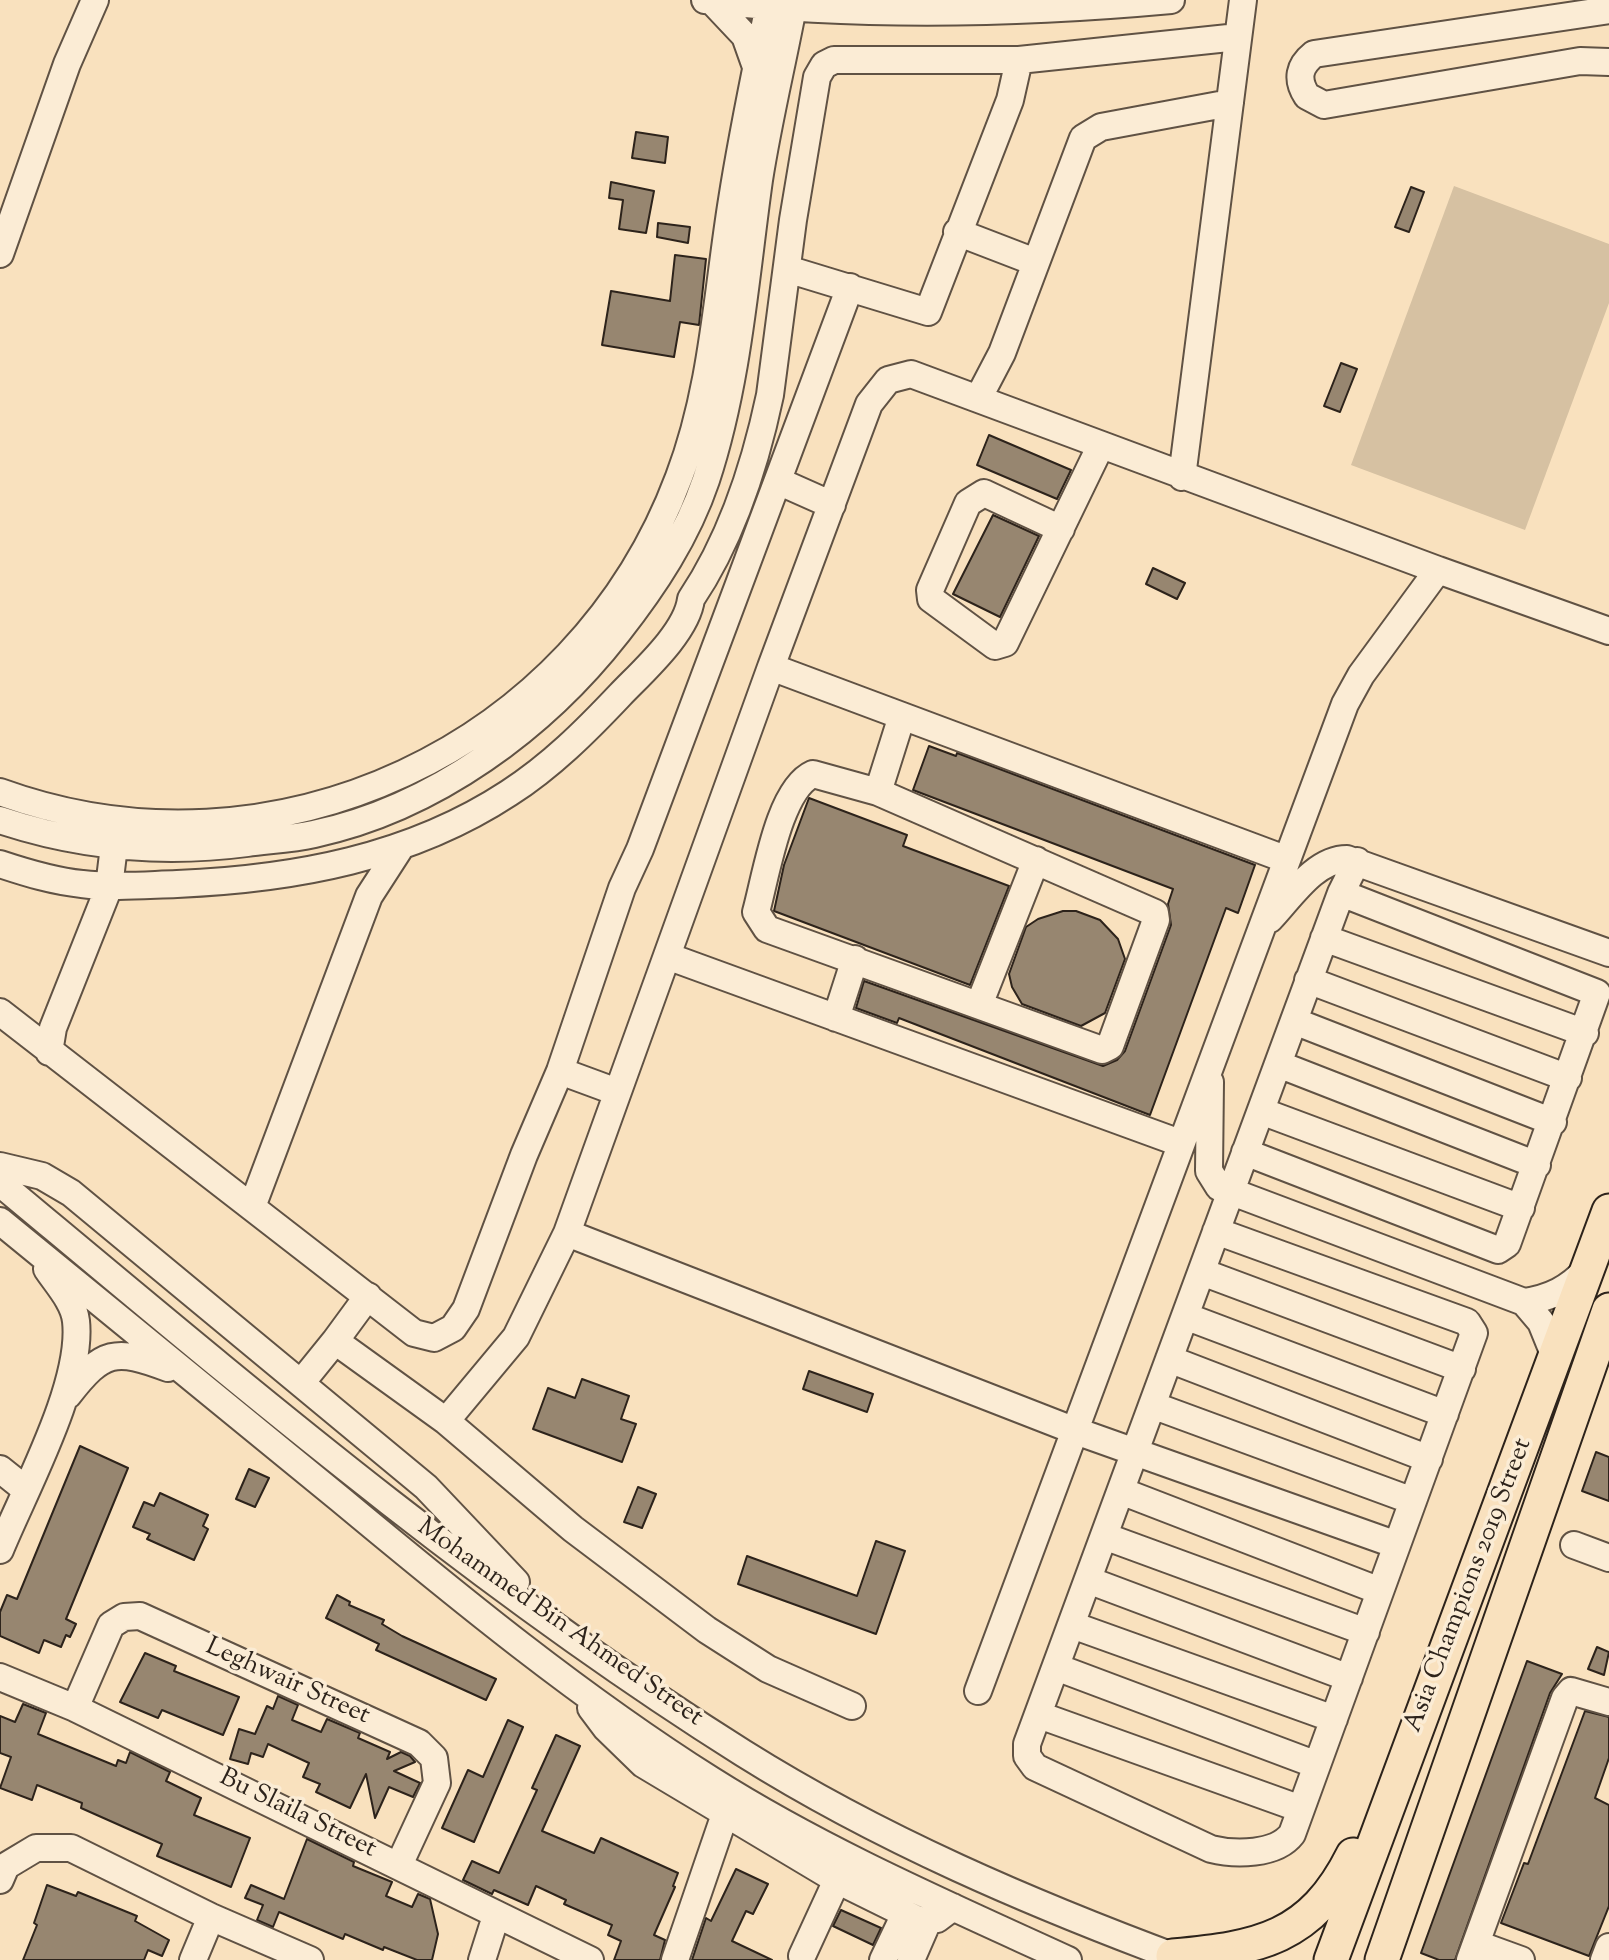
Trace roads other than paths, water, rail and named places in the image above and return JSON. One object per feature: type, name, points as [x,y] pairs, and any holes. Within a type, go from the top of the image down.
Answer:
[{"type":"main road","name":"Asia Champions 2019 Street","points":[[1331,1960],[1609,1211]]},
{"type":"main road","name":"Asia Champions 2019 Street","points":[[1382,1960],[1530,1530],[1598,1362],[1609,1310]]},
{"type":"main road","points":[[1178,1958],[1257,1945],[1282,1934],[1321,1905],[1340,1881],[1396,1764],[1410,1745]]},
{"type":"main road","points":[[1344,1960],[1387,1840],[1385,1814]]},
{"type":"main road","points":[[1391,1960],[1399,1917]]},
{"type":"street","points":[[0,254],[67,64],[95,0]]},
{"type":"street","points":[[705,0],[829,8],[907,5],[1076,6],[1171,0]]},
{"type":"street","points":[[1182,477],[1243,0]]},
{"type":"street","points":[[712,1],[769,67]]},
{"type":"street","points":[[0,792],[57,809],[189,824],[319,807],[358,794],[429,762],[536,688],[584,637],[618,593],[648,547],[680,475],[695,431],[718,314],[732,201],[769,67],[781,6]]},
{"type":"street","points":[[0,820],[114,846],[191,850],[313,835],[351,824],[418,797],[450,780],[552,707],[603,651],[645,597],[670,559],[695,506],[721,428],[743,318],[760,178],[769,67],[829,8]]},
{"type":"street","points":[[1609,10],[1314,54],[1301,68],[1300,78],[1307,96],[1324,105],[1580,61],[1609,62]]},
{"type":"street","points":[[0,864],[47,879],[109,887],[211,883],[303,872],[400,848],[493,803],[553,761],[642,672],[689,614],[691,599],[736,512],[761,435],[817,77],[824,65],[834,60],[1019,60],[1238,37]]},
{"type":"street","points":[[787,269],[928,312],[1010,100],[1019,60]]},
{"type":"street","points":[[979,397],[1002,352],[1079,145],[1090,133],[1116,124],[1230,103]]},
{"type":"street","points":[[957,232],[1035,262]]},
{"type":"street","points":[[0,1012],[414,1333],[424,1337],[443,1335],[453,1328],[466,1308],[524,1155],[561,1071],[622,888],[640,849],[850,287]]},
{"type":"street","points":[[446,1421],[516,1337],[567,1233],[869,404],[888,380],[911,374],[979,397],[1182,477],[1609,631]]},
{"type":"street","points":[[1060,528],[984,493],[975,497],[968,503],[930,590],[931,599],[995,646],[1004,643],[1101,445]]},
{"type":"street","points":[[778,481],[832,505]]},
{"type":"street","points":[[978,1691],[1180,1143],[1266,923],[1285,859],[1350,694],[1438,570]]},
{"type":"street","points":[[645,597],[722,629]]},
{"type":"street","points":[[771,667],[1285,859]]},
{"type":"street","points":[[878,792],[902,716]]},
{"type":"street","points":[[813,774],[826,775],[878,792],[1037,860],[1156,913],[1156,920],[1110,1046],[1102,1050],[767,929],[759,922],[756,912],[788,800],[803,779],[813,774]]},
{"type":"street","points":[[49,1052],[53,1028],[109,887],[114,846]]},
{"type":"street","points":[[251,1207],[369,896],[400,848]]},
{"type":"street","points":[[1266,923],[1327,862],[1337,859],[1357,861],[1609,953]]},
{"type":"street","points":[[979,1005],[1037,860]]},
{"type":"street","points":[[1216,1231],[1471,1325],[1473,1338],[1292,1834],[1274,1848],[1232,1852],[1211,1849],[1035,1767],[1026,1750],[1104,1535],[1245,1152],[1278,1065],[1340,893],[1357,861]]},
{"type":"street","points":[[1245,1152],[1499,1250],[1507,1244],[1553,1122],[1597,997],[1594,991],[1340,893]]},
{"type":"street","points":[[1434,929],[1447,893]]},
{"type":"street","points":[[1324,938],[1584,1033]]},
{"type":"street","points":[[667,956],[1180,1143]]},
{"type":"street","points":[[836,1018],[855,959]]},
{"type":"street","points":[[1308,979],[1569,1078]]},
{"type":"street","points":[[1294,1021],[1553,1122]]},
{"type":"street","points":[[1211,1063],[1209,1171],[1219,1187],[1524,1302],[1541,1322],[1556,1359]]},
{"type":"street","points":[[1278,1065],[1537,1165]]},
{"type":"street","points":[[561,1071],[617,1093]]},
{"type":"street","points":[[1261,1111],[1521,1208]]},
{"type":"street","points":[[0,1166],[42,1176],[71,1193],[436,1496],[552,1622]]},
{"type":"street","name":"Mohammed Bin Ahmed Street","points":[[0,1183],[323,1450],[473,1566],[745,1754],[921,1851],[1178,1958]]},
{"type":"street","points":[[1361,1241],[1376,1201]]},
{"type":"street","name":"Mohammed Bin Ahmed Street","points":[[0,1221],[402,1551],[578,1686],[712,1781],[797,1830],[953,1908],[1068,1960]]},
{"type":"street","points":[[567,1233],[1073,1430],[1397,1545]]},
{"type":"street","points":[[0,1549],[64,1399],[75,1345],[76,1318],[65,1295],[32,1247]]},
{"type":"street","points":[[1396,1296],[1411,1259]]},
{"type":"street","points":[[1524,1302],[1553,1295],[1577,1280],[1587,1269]]},
{"type":"street","points":[[1202,1272],[1462,1369]]},
{"type":"street","points":[[301,1383],[368,1296]]},
{"type":"street","points":[[1185,1317],[1445,1414]]},
{"type":"street","points":[[335,1340],[446,1421],[573,1529],[707,1630],[768,1670],[852,1706]]},
{"type":"street","points":[[64,1399],[90,1367],[111,1356],[135,1355],[190,1376]]},
{"type":"street","points":[[1169,1359],[1429,1459]]},
{"type":"street","points":[[1152,1405],[1413,1501]]},
{"type":"street","points":[[0,1469],[25,1489]]},
{"type":"street","points":[[1121,1491],[1380,1591]]},
{"type":"street","points":[[1104,1535],[1366,1632]]},
{"type":"street","points":[[1574,1545],[1609,1558]]},
{"type":"street","points":[[1088,1580],[1349,1678]]},
{"type":"street","name":"Leghwair Street","points":[[75,1708],[111,1625],[124,1617],[140,1616],[419,1742],[434,1758],[437,1783],[399,1865]]},
{"type":"street","points":[[1072,1625],[1334,1719]]},
{"type":"street","points":[[1056,1667],[1317,1765]]},
{"type":"street","name":"Bu Slaila Street","points":[[0,1677],[75,1708],[590,1960]]},
{"type":"street","points":[[578,1686],[606,1728],[623,1747],[664,1778],[837,1880],[916,1918],[937,1919],[953,1908]]},
{"type":"street","points":[[1521,1960],[1474,1952],[1565,1698],[1571,1691],[1609,1702]]},
{"type":"street","points":[[1039,1715],[1301,1810]]},
{"type":"street","points":[[675,1960],[725,1814]]},
{"type":"street","points":[[0,1880],[6,1866],[36,1847],[71,1848],[211,1917],[310,1960]]},
{"type":"street","points":[[802,1956],[837,1880]]},
{"type":"street","points":[[482,1960],[496,1916]]},
{"type":"street","points":[[193,1960],[211,1917]]},
{"type":"street","points":[[883,1960],[916,1918]]},
{"type":"street","points":[[911,1960],[916,1918]]},
{"type":"street","points":[[1604,1960],[1609,1947]]}]
